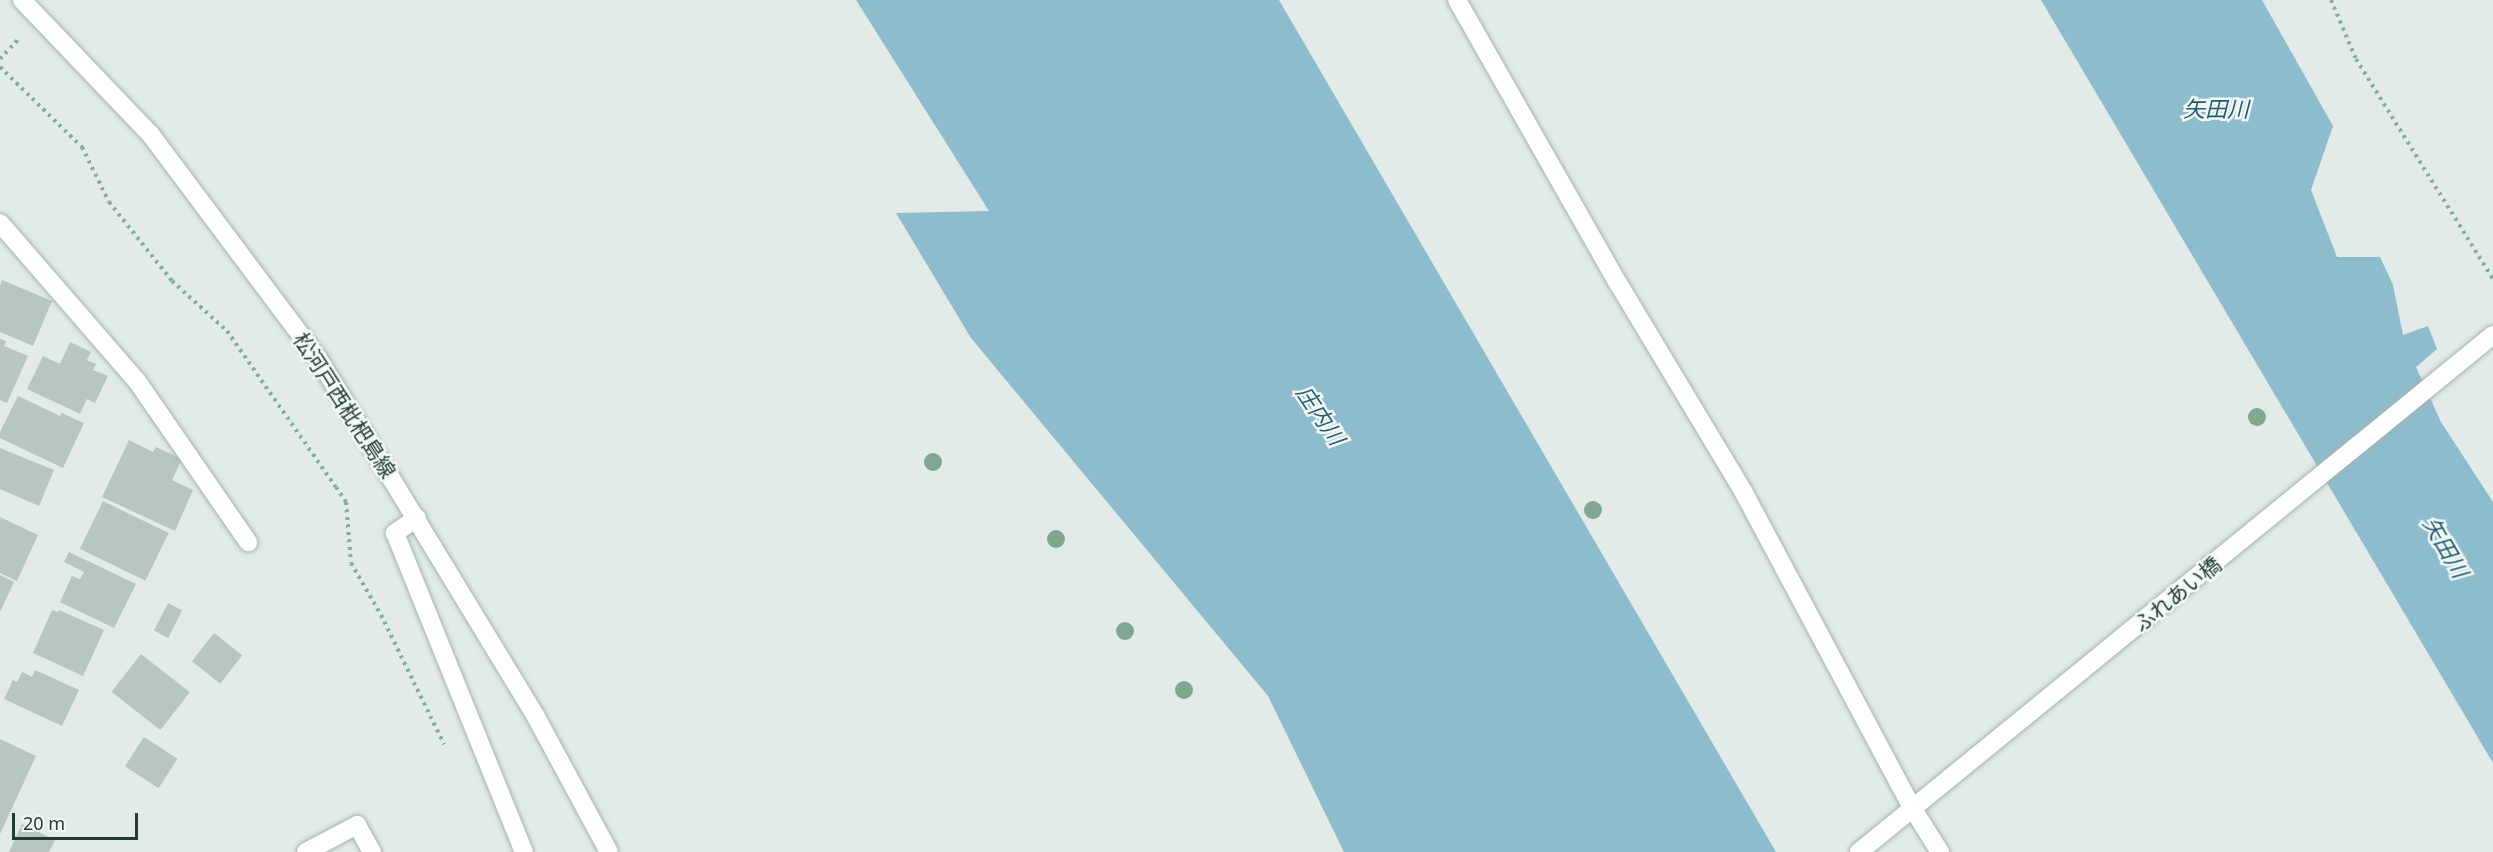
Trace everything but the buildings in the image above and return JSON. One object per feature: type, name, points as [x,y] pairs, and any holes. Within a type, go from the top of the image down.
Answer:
[{"type":"street","name":"松河戸西枇杷島線","points":[[22,0],[152,135],[318,358],[536,717],[609,852]]},
{"type":"street","points":[[1457,0],[1618,283],[1744,493],[1913,809],[1940,852]]},
{"type":"street","points":[[0,223],[137,381],[248,542]]},
{"type":"street","name":"ふれあい橋","points":[[1859,852],[2493,335]]},
{"type":"street","points":[[417,518],[395,533],[524,852]]},
{"type":"street","points":[[306,852],[357,825],[372,852]]},
{"type":"path","points":[[2331,0],[2356,59],[2493,279]]},
{"type":"path","points":[[0,67],[82,147],[110,202],[172,281],[227,331],[346,502],[351,563],[381,615],[447,751]]},
{"type":"water","name":"庄内川","points":[[856,0],[1279,0],[1776,852],[1344,852],[1268,696],[971,338],[896,213],[989,211]]},
{"type":"water","name":"矢田川","points":[[2041,0],[2262,0],[2333,126],[2311,190],[2337,257],[2380,257],[2393,285],[2403,335],[2428,326],[2437,349],[2416,367],[2441,422],[2493,502],[2493,763]]}]
